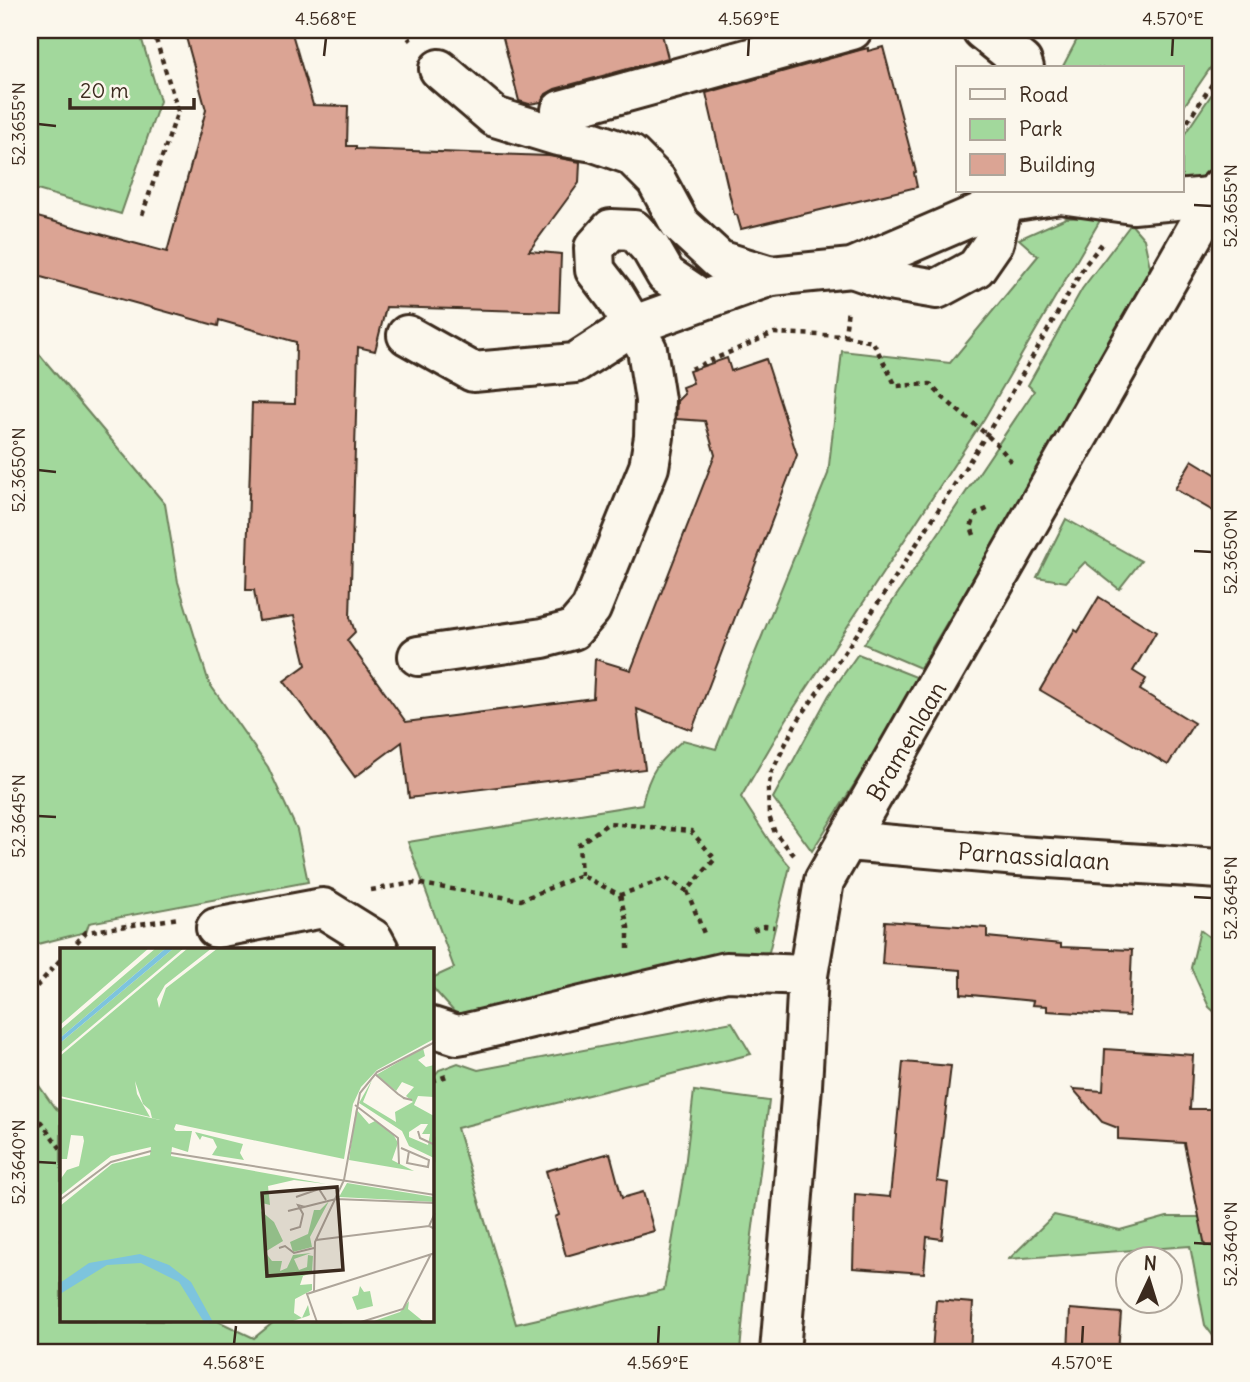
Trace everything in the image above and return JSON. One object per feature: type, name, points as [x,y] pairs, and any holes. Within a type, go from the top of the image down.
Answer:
[{"type":"street","points":[[561,110],[852,30]]},
{"type":"street","points":[[982,30],[1023,62],[1024,66]]},
{"type":"street","points":[[439,69],[495,117],[558,136],[594,142],[631,155],[656,180],[680,224],[719,260],[771,276]]},
{"type":"street","points":[[407,335],[473,372],[575,363],[632,326],[771,276],[852,268],[1003,203],[1060,192],[1133,204],[1219,193]]},
{"type":"street","name":"Bramenlaan","points":[[780,1352],[802,1086],[808,975],[824,881],[1219,193]]},
{"type":"street","points":[[852,268],[890,281],[937,289],[976,268],[994,242],[1003,203]]},
{"type":"street","points":[[418,656],[543,638],[573,630],[591,609],[649,467],[654,437],[655,400],[647,349],[615,296],[595,271],[594,248],[611,229],[634,230],[651,249],[666,275],[704,300]]},
{"type":"street","name":"Parnassialaan","points":[[848,841],[1018,856],[1220,869]]},
{"type":"street","points":[[216,928],[323,908],[373,939],[378,948]]},
{"type":"street","points":[[434,1028],[457,1035],[463,1034],[726,972],[808,975]]},
{"type":"path","points":[[142,215],[178,111],[153,30]]},
{"type":"path","points":[[1184,127],[1220,72]]},
{"type":"path","points":[[824,881],[795,858],[775,833],[769,816],[768,789],[771,773],[795,725],[893,581],[985,435],[1085,265],[1133,204]]},
{"type":"path","points":[[845,336],[852,268]]},
{"type":"path","points":[[653,386],[774,333],[845,336],[873,342],[897,386],[930,384],[943,400],[985,435],[1013,464],[1012,473]]},
{"type":"path","points":[[996,503],[976,514],[971,527],[976,540],[984,548],[1008,560]]},
{"type":"path","points":[[687,891],[715,859],[691,831],[609,823],[579,844],[581,875],[620,895],[666,878],[687,891],[705,937]]},
{"type":"path","points":[[620,895],[628,927],[628,957]]},
{"type":"path","points":[[30,994],[60,960]]},
{"type":"path","points":[[30,1118],[41,1122],[60,1148]]},
{"type":"green space","points":[[30,30],[139,30],[160,101],[121,214],[30,188]]},
{"type":"green space","points":[[1082,30],[1220,30],[1220,54],[1184,106],[1184,66],[1063,66]]},
{"type":"green space","points":[[1220,82],[1220,151],[1205,180],[1184,180],[1184,135]]},
{"type":"green space","points":[[1102,217],[984,419],[786,720],[741,797],[772,845],[790,866],[769,952],[456,1014],[434,989],[434,977],[454,968],[408,842],[642,804],[656,768],[683,740],[716,749],[828,474],[842,351],[950,363],[1038,256],[1019,239],[1066,218]]},
{"type":"green space","points":[[1131,224],[1144,239],[1152,276],[920,668],[864,644],[1034,391],[1028,385],[1082,289]]},
{"type":"green space","points":[[30,343],[165,504],[178,582],[209,683],[268,767],[297,830],[308,882],[89,923],[86,932],[30,946]]},
{"type":"green space","points":[[1066,519],[1141,561],[1119,589],[1085,562],[1066,582],[1037,577]]},
{"type":"green space","points":[[858,654],[921,679],[812,851],[773,798],[829,695]]},
{"type":"green space","points":[[1200,930],[1220,945],[1220,1017],[1209,1007],[1191,968]]},
{"type":"green space","points":[[732,1022],[751,1054],[457,1128],[516,1324],[664,1290],[685,1167],[694,1091],[769,1101],[740,1352],[30,1352],[30,1073],[60,1111],[60,1322],[220,1322],[254,1338],[274,1322],[434,1322],[434,1076],[439,1070],[458,1063],[478,1070]]},
{"type":"green space","points":[[1054,1215],[1120,1230],[1167,1217],[1216,1217],[1220,1236],[1220,1345],[1205,1325],[1190,1246],[1114,1246],[1114,1251],[1009,1259]]},
{"type":"building","points":[[184,30],[291,30],[313,105],[348,106],[347,146],[356,146],[356,149],[549,156],[580,162],[579,183],[529,251],[561,254],[559,312],[386,307],[375,351],[358,347],[350,617],[355,632],[347,640],[406,722],[593,698],[595,659],[631,670],[715,455],[705,421],[676,419],[677,401],[684,394],[682,387],[693,383],[689,371],[727,358],[731,371],[766,359],[797,455],[692,730],[637,709],[645,769],[409,798],[402,742],[355,777],[284,681],[306,665],[294,616],[259,621],[254,590],[246,590],[252,403],[295,404],[296,342],[219,320],[218,326],[30,274],[30,215],[167,252],[206,110]]},
{"type":"building","points":[[501,30],[661,30],[668,58],[555,89],[546,94],[541,102],[529,104],[519,101]]},
{"type":"building","points":[[883,47],[916,172],[917,187],[741,229],[737,215],[734,214],[706,93],[860,50]]},
{"type":"building","points":[[1192,460],[1220,477],[1220,515],[1175,489]]},
{"type":"building","points":[[1099,597],[1156,632],[1133,671],[1146,679],[1140,690],[1194,723],[1168,765],[1040,690],[1075,630],[1078,632]]},
{"type":"building","points":[[885,921],[987,928],[987,937],[1061,944],[1061,947],[1132,950],[1129,1016],[1047,1011],[1047,1006],[1032,1005],[1033,1001],[961,994],[961,970],[882,964]]},
{"type":"building","points":[[1105,1049],[1193,1055],[1190,1109],[1214,1109],[1220,1145],[1220,1245],[1205,1246],[1184,1143],[1118,1139],[1118,1128],[1102,1122],[1073,1089],[1103,1091]]},
{"type":"building","points":[[903,1062],[951,1066],[937,1181],[948,1183],[942,1239],[927,1237],[924,1273],[853,1268],[855,1194],[890,1197]]},
{"type":"building","points":[[610,1153],[622,1198],[643,1192],[654,1231],[566,1256],[555,1217],[559,1215],[546,1171]]},
{"type":"building","points":[[936,1300],[973,1303],[970,1351],[932,1352]]},
{"type":"building","points":[[1070,1309],[1114,1312],[1114,1316],[1121,1316],[1118,1352],[1068,1352]]}]
